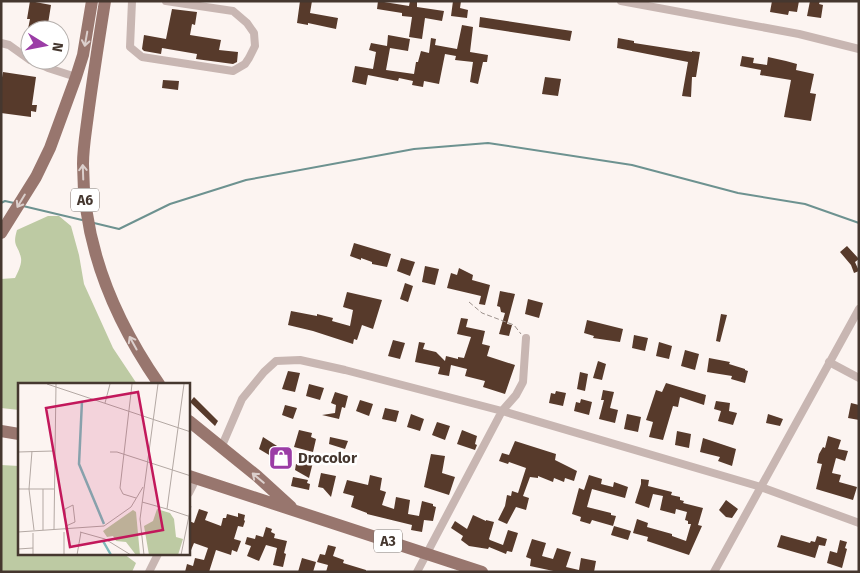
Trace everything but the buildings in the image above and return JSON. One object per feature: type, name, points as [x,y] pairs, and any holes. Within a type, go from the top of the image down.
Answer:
[{"type":"highway","points":[[1,233],[36,177],[46,155],[76,77],[86,40],[92,1]]},
{"type":"highway","name":"A6","points":[[105,1],[83,162],[87,222],[102,276],[118,314],[136,348],[158,383]]},
{"type":"highway","points":[[76,77],[93,81]]},
{"type":"highway","points":[[190,422],[257,476],[295,510]]},
{"type":"highway","points":[[1,431],[18,434]]},
{"type":"highway","name":"A3","points":[[192,478],[482,572]]},
{"type":"street","points":[[132,1],[130,47],[142,56],[233,71],[245,64],[255,46],[254,33],[247,23],[233,11],[166,1]]},
{"type":"street","points":[[621,1],[799,34],[859,49]]},
{"type":"street","points":[[1,43],[9,45],[20,53]]},
{"type":"street","points":[[54,70],[76,77]]},
{"type":"street","points":[[714,572],[859,308]]},
{"type":"street","points":[[417,572],[502,411],[516,395],[523,382],[526,338]]},
{"type":"street","points":[[221,448],[242,399],[264,372],[276,361],[300,360],[502,411],[761,487],[859,523]]},
{"type":"street","points":[[829,362],[859,378]]},
{"type":"street","points":[[150,572],[157,556]]},
{"type":"path","points":[[469,302],[482,313],[514,324],[518,332],[526,338]]},
{"type":"green space","points":[[48,216],[59,216],[71,226],[84,284],[113,348],[136,383],[18,383],[18,410],[1,408],[1,279],[15,278],[20,268],[20,253],[15,243],[17,230]]},
{"type":"green space","points":[[1,465],[18,466],[18,556],[127,556],[136,563],[132,572],[1,572]]},
{"type":"waterway","points":[[94,223],[119,229],[170,204],[246,180],[414,149],[488,143],[632,165],[738,193],[805,204],[859,223]]},
{"type":"waterway","points":[[1,203],[5,201],[14,203]]},
{"type":"waterway","points":[[23,206],[82,220]]},
{"type":"place","name":"Drocolor","points":[[281,458]]}]
